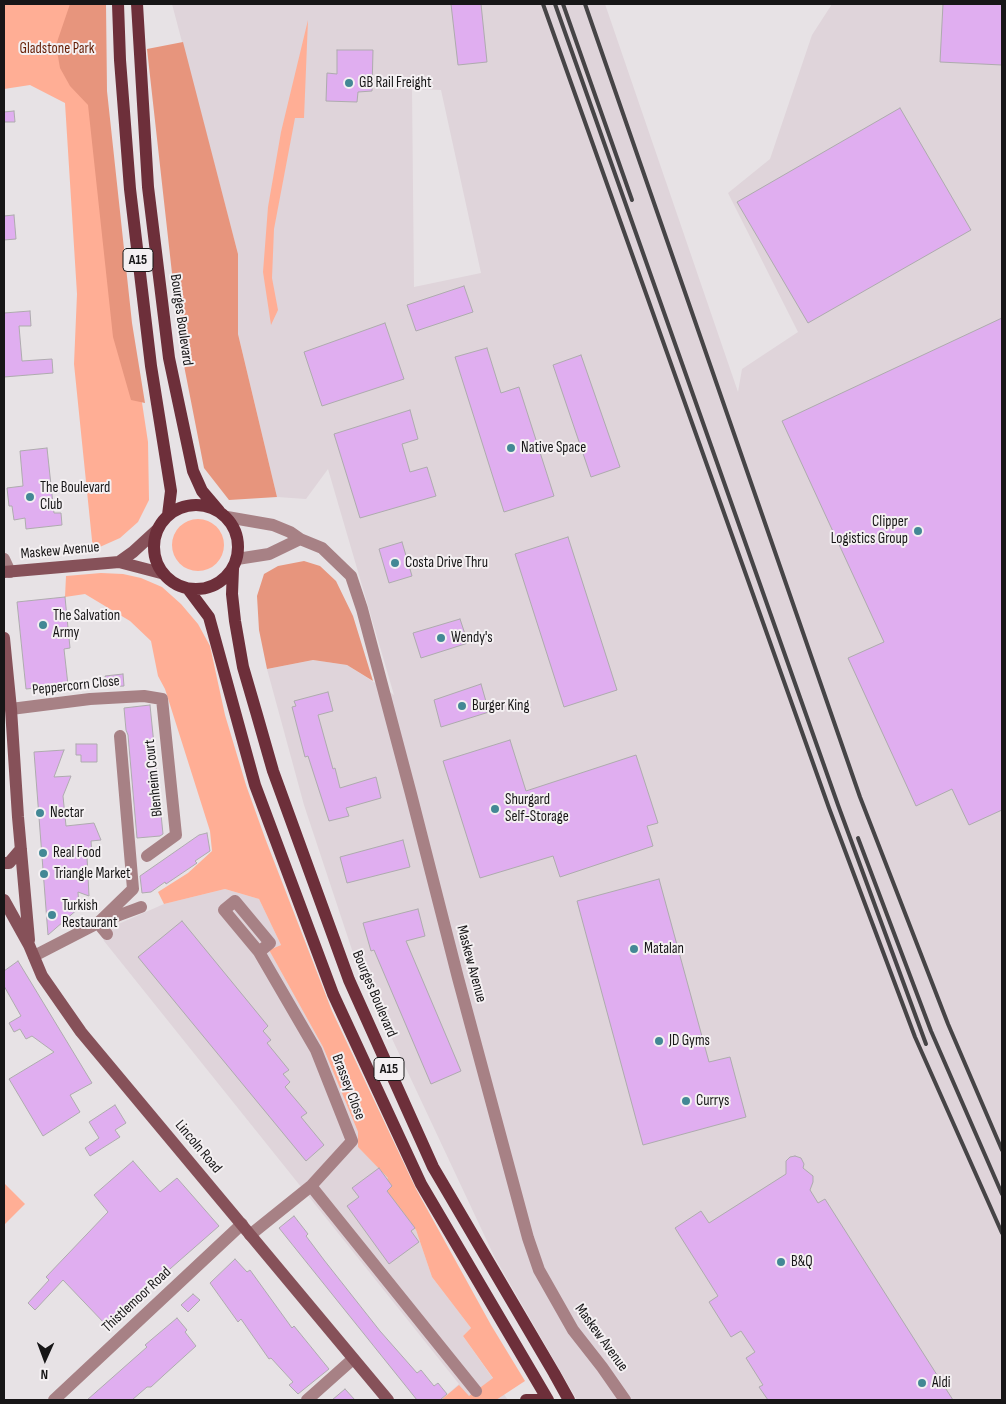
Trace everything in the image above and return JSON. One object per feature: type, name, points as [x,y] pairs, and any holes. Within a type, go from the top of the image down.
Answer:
[{"type":"main road","name":"A15","points":[[118,4],[120,60],[130,189],[151,366],[171,491],[168,515]]},
{"type":"main road","name":"Bourges Boulevard","points":[[137,4],[148,187],[169,358],[194,471],[202,491],[223,514]]},
{"type":"main road","points":[[192,505],[206,506],[223,514],[233,525],[238,536],[239,547],[235,564],[220,582],[210,588],[200,590],[188,589],[177,585],[162,574],[154,556],[154,543],[157,530],[168,515],[179,508],[192,505]]},
{"type":"main road","name":"Bourges Boulevard","points":[[235,564],[232,594],[235,621],[243,667],[256,715],[273,772],[349,980],[433,1167],[549,1364],[568,1400]]},
{"type":"main road","name":"A15","points":[[188,589],[209,618],[255,786],[333,994],[422,1184],[547,1400]]},
{"type":"main road","points":[[526,1400],[547,1400]]},
{"type":"street","name":"Maskew Avenue","points":[[223,514],[273,525],[290,532],[300,539],[322,548],[351,576],[362,610],[528,1238],[539,1270],[573,1330],[625,1400]]},
{"type":"street","name":"Maskew Avenue","points":[[119,562],[157,530]]},
{"type":"street","points":[[235,564],[269,554],[300,539]]},
{"type":"street","points":[[4,559],[6,574]]},
{"type":"street","name":"Maskew Avenue","points":[[6,574],[119,562],[162,574]]},
{"type":"street","points":[[4,638],[21,849],[32,950],[142,907]]},
{"type":"street","name":"Peppercorn Close","points":[[11,709],[90,699],[144,696]]},
{"type":"street","name":"Blenheim Court","points":[[144,696],[162,699],[176,835],[147,856]]},
{"type":"street","points":[[98,923],[133,889],[120,736]]},
{"type":"street","points":[[4,863],[8,863],[21,849]]},
{"type":"street","name":"Lincoln Road","points":[[4,900],[32,950],[42,976],[81,1032],[388,1400]]},
{"type":"street","points":[[98,923],[108,934]]},
{"type":"street","name":"Brassey Close","points":[[250,1235],[310,1186],[352,1141],[316,1050],[259,952]]},
{"type":"street","points":[[310,1186],[476,1390]]},
{"type":"street","name":"Thistlemoor Road","points":[[54,1400],[242,1224]]},
{"type":"street","points":[[307,1400],[353,1359]]},
{"type":"shaded area","points":[[172,4],[605,4],[738,392],[742,369],[798,332],[728,193],[770,159],[812,35],[832,4],[1002,4],[1002,1400],[577,1400],[495,1258],[356,962],[304,805],[267,669],[313,660],[347,665],[394,695],[328,469],[306,499],[277,497],[238,334],[238,254]],"holes":[[[412,89],[441,90],[481,273],[414,287]]]},
{"type":"shaded area","points":[[225,889],[259,899],[281,945],[269,950],[323,1047],[358,1132],[358,1147],[389,1178],[380,1188],[416,1230],[432,1277],[471,1328],[463,1336],[508,1400],[441,1400],[459,1384],[104,941],[100,932],[164,904]]},
{"type":"green space","name":"Gladstone Park","points":[[4,4],[100,4],[103,83],[132,337],[148,442],[149,500],[138,522],[120,538],[93,550],[74,364],[77,294],[65,103],[30,85],[4,89]]},
{"type":"green space","points":[[70,4],[106,4],[107,91],[132,323],[145,403],[131,400],[113,337],[88,105],[70,86],[60,68],[56,45]]},
{"type":"green space","points":[[308,20],[304,118],[295,118],[274,229],[272,278],[278,310],[271,325],[263,272],[268,207],[281,132]]},
{"type":"green space","points":[[183,42],[238,254],[238,334],[277,497],[229,500],[204,468],[180,345],[147,49]]},
{"type":"green space","points":[[198,519],[208,521],[216,527],[222,535],[224,545],[222,555],[216,563],[208,569],[198,571],[188,569],[180,563],[174,555],[172,545],[174,535],[180,527],[188,521]]},
{"type":"green space","points":[[304,561],[320,566],[336,581],[353,616],[373,681],[347,665],[313,660],[267,669],[259,630],[257,596],[264,574],[278,566]]},
{"type":"green space","points":[[101,573],[123,574],[141,578],[162,587],[181,604],[198,624],[210,646],[225,715],[246,785],[332,1011],[416,1189],[491,1325],[525,1381],[496,1400],[441,1400],[459,1385],[469,1396],[493,1378],[463,1336],[471,1328],[432,1277],[416,1230],[380,1187],[388,1178],[358,1147],[358,1132],[323,1047],[269,950],[281,945],[259,899],[225,889],[164,904],[158,892],[188,873],[212,851],[210,831],[165,689],[158,676],[151,641],[130,621],[85,594],[65,597],[66,576]]},
{"type":"green space","points":[[4,1183],[25,1204],[4,1225]]},
{"type":"building","points":[[451,4],[481,4],[487,62],[458,65]]},
{"type":"building","points":[[943,4],[1002,4],[1002,65],[940,62]]},
{"type":"building","name":"GB Rail Freight","points":[[337,50],[373,50],[372,91],[358,92],[357,102],[326,101],[327,73],[337,74]]},
{"type":"building","points":[[900,108],[971,230],[808,323],[737,202]]},
{"type":"building","points":[[14,111],[15,122],[4,122],[4,112]]},
{"type":"building","points":[[14,215],[16,239],[4,240],[4,216]]},
{"type":"building","points":[[464,286],[473,312],[416,331],[407,305]]},
{"type":"building","points":[[30,311],[31,326],[19,326],[22,361],[52,359],[53,373],[4,377],[4,313]]},
{"type":"building","name":"Clipper Logistics Group","points":[[1002,318],[1002,810],[969,825],[952,789],[916,806],[848,658],[884,642],[782,421]]},
{"type":"building","points":[[385,323],[404,379],[322,406],[304,352]]},
{"type":"building","points":[[487,348],[501,393],[519,387],[554,496],[504,512],[455,357]]},
{"type":"building","points":[[581,355],[620,467],[591,477],[553,365]]},
{"type":"building","points":[[410,410],[418,439],[402,444],[410,472],[427,467],[436,496],[360,518],[334,434]]},
{"type":"building","name":"The Boulevard Club","points":[[47,448],[54,513],[61,513],[62,525],[26,529],[25,518],[14,520],[12,506],[9,506],[7,488],[23,486],[20,451]]},
{"type":"building","points":[[568,537],[617,690],[564,707],[515,554]]},
{"type":"building","name":"Costa Drive Thru","points":[[402,542],[412,576],[389,583],[379,549]]},
{"type":"building","name":"The Salvation Army","points":[[65,597],[70,648],[64,649],[68,685],[26,689],[17,602]]},
{"type":"building","name":"Wendy's","points":[[460,619],[468,643],[421,658],[413,633]]},
{"type":"building","points":[[123,674],[124,686],[106,687],[105,676]]},
{"type":"building","name":"Burger King","points":[[481,684],[489,712],[441,727],[434,700]]},
{"type":"building","points":[[328,692],[333,711],[318,715],[340,788],[376,777],[381,798],[346,808],[349,816],[329,821],[308,756],[305,757],[292,707],[296,706],[294,701]]},
{"type":"building","points":[[150,705],[163,834],[160,836],[137,838],[124,708]]},
{"type":"building","points":[[510,740],[526,791],[636,755],[658,823],[647,826],[653,846],[560,877],[553,856],[480,878],[443,761]]},
{"type":"building","points":[[76,744],[97,744],[97,762],[81,762],[81,755],[76,755]]},
{"type":"building","points":[[64,750],[54,777],[71,776],[63,796],[66,826],[94,823],[101,840],[91,841],[92,857],[87,857],[89,896],[78,892],[79,908],[48,935],[34,752]]},
{"type":"building","points":[[207,833],[210,851],[195,861],[197,863],[166,884],[165,882],[151,892],[142,893],[140,876],[199,835]]},
{"type":"building","points":[[403,840],[410,867],[347,883],[340,857]]},
{"type":"building","points":[[659,879],[709,1062],[730,1057],[746,1117],[643,1145],[577,901]]},
{"type":"building","points":[[418,909],[425,936],[406,941],[461,1071],[431,1084],[374,950],[371,951],[363,923]]},
{"type":"building","points":[[182,921],[268,1026],[263,1031],[271,1040],[267,1043],[289,1070],[283,1074],[290,1082],[285,1087],[307,1113],[301,1117],[324,1145],[306,1161],[138,957]]},
{"type":"building","points":[[18,961],[92,1083],[70,1095],[80,1112],[43,1136],[9,1079],[54,1052],[32,1036],[26,1039],[20,1029],[14,1032],[9,1023],[21,1016],[4,986],[4,971]]},
{"type":"building","points":[[115,1105],[126,1123],[115,1130],[120,1137],[90,1156],[85,1148],[99,1138],[89,1122]]},
{"type":"building","name":"B&Q","points":[[790,1157],[801,1158],[804,1164],[803,1168],[813,1176],[810,1190],[818,1203],[825,1199],[953,1400],[768,1400],[759,1387],[763,1385],[746,1358],[755,1352],[741,1331],[731,1337],[709,1302],[718,1296],[675,1228],[701,1211],[709,1223],[786,1174],[786,1161]]},
{"type":"building","points":[[133,1161],[160,1192],[177,1178],[219,1226],[106,1325],[63,1280],[35,1310],[28,1303],[49,1280],[46,1277],[108,1212],[94,1195]]},
{"type":"building","points":[[379,1168],[392,1186],[387,1191],[415,1228],[411,1231],[419,1242],[389,1264],[347,1206],[359,1197],[352,1188]]},
{"type":"building","points":[[294,1216],[308,1234],[306,1236],[380,1331],[417,1373],[421,1370],[434,1386],[438,1383],[447,1394],[440,1400],[417,1400],[279,1228]]},
{"type":"building","points":[[235,1259],[247,1272],[250,1270],[292,1328],[294,1326],[329,1369],[298,1394],[289,1385],[293,1382],[271,1358],[269,1359],[241,1319],[238,1322],[210,1283]]},
{"type":"building","points":[[193,1294],[200,1300],[188,1312],[181,1305]]},
{"type":"building","points":[[177,1318],[187,1330],[185,1332],[196,1346],[151,1387],[147,1387],[132,1400],[87,1400],[147,1347],[145,1345]]},
{"type":"building","points":[[345,1389],[355,1400],[332,1400]]},
{"type":"railway","points":[[543,4],[829,808],[915,1037],[1002,1233]]},
{"type":"railway","points":[[555,4],[838,805],[926,1044]]},
{"type":"railway","points":[[563,4],[632,200]]},
{"type":"railway","points":[[585,4],[860,797],[948,1024],[1002,1150]]},
{"type":"railway","points":[[858,838],[931,1031],[1002,1194]]},
{"type":"place","name":"GB Rail Freight","points":[[349,83]]},
{"type":"place","name":"Native Space","points":[[511,448]]},
{"type":"place","name":"The Boulevard Club","points":[[30,497]]},
{"type":"place","name":"Clipper Logistics Group","points":[[918,531]]},
{"type":"place","name":"Costa Drive Thru","points":[[395,563]]},
{"type":"place","name":"The Salvation Army","points":[[43,625]]},
{"type":"place","name":"Wendy's","points":[[441,638]]},
{"type":"place","name":"Burger King","points":[[462,706]]},
{"type":"place","name":"Shurgard Self-Storage","points":[[495,809]]},
{"type":"place","name":"Nectar","points":[[40,813]]},
{"type":"place","name":"Real Food","points":[[43,853]]},
{"type":"place","name":"Triangle Market","points":[[44,874]]},
{"type":"place","name":"Turkish Restaurant","points":[[52,915]]},
{"type":"place","name":"Matalan","points":[[634,949]]},
{"type":"place","name":"JD Gyms","points":[[659,1041]]},
{"type":"place","name":"Currys","points":[[686,1101]]},
{"type":"place","name":"B&Q","points":[[781,1262]]},
{"type":"place","name":"Aldi","points":[[922,1383]]}]
